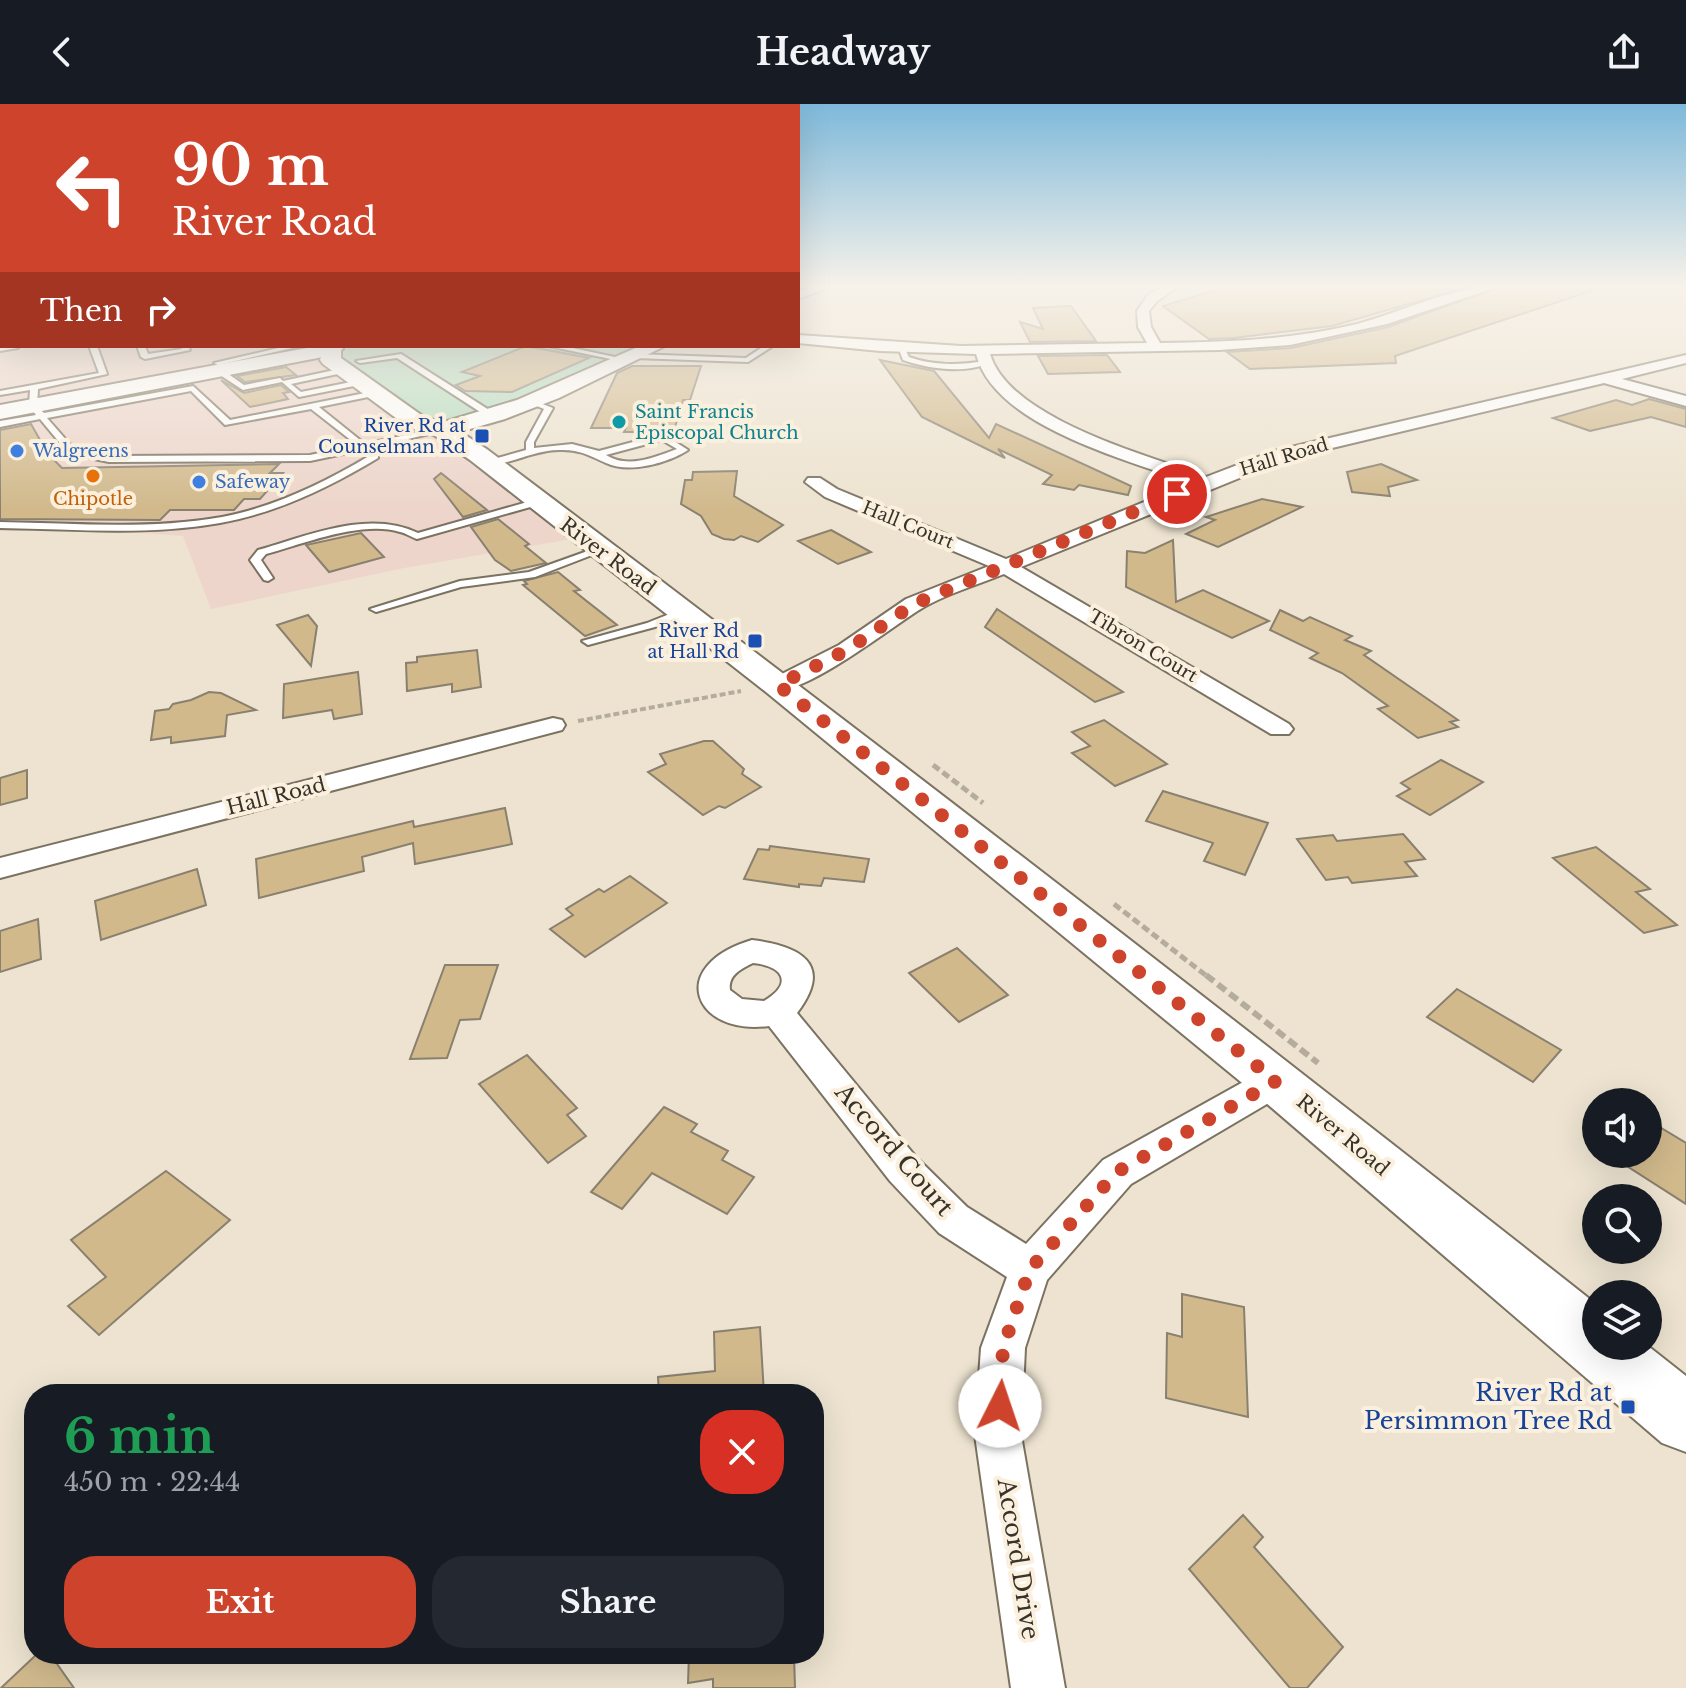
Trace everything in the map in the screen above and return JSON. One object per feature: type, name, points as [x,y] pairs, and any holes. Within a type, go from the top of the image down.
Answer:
[{"type":"main road","points":[[0,412],[113,378],[251,360]]},
{"type":"main road","points":[[37,403],[69,404],[219,365],[259,368],[304,360]]},
{"type":"main road","name":"River Road","points":[[330,360],[447,420],[442,430]]},
{"type":"main road","points":[[442,430],[494,417],[535,402],[623,360]]},
{"type":"main road","name":"River Road","points":[[360,377],[416,422],[442,430],[490,463],[778,685],[1276,1081],[1582,1333]]},
{"type":"main road","name":"River Road","points":[[1615,1360],[1686,1419]]},
{"type":"street","points":[[985,360],[996,384],[1025,409],[1206,483]]},
{"type":"street","name":"Hall Road","points":[[778,685],[847,650],[914,604],[1280,455],[1682,360]]},
{"type":"street","points":[[1604,379],[1686,401]]},
{"type":"street","name":"Hall Court","points":[[814,482],[831,493],[1004,565]]},
{"type":"street","name":"Tibron Court","points":[[1004,565],[1280,729]]},
{"type":"street","name":"Hall Road","points":[[0,868],[553,725]]},
{"type":"street","name":"Accord Court","points":[[776,1010],[903,1169],[953,1220],[1030,1269]]},
{"type":"street","name":"Accord Drive","points":[[1038,1688],[998,1435],[1003,1348],[1030,1269],[1117,1172],[1276,1081]]},
{"type":"lane","points":[[0,424],[37,403],[57,383],[113,378],[102,360]]},
{"type":"lane","points":[[219,365],[240,360]]},
{"type":"lane","points":[[0,393],[37,403],[193,388],[228,423],[313,406],[391,360]]},
{"type":"lane","points":[[411,360],[494,417]]},
{"type":"lane","points":[[607,360],[616,363],[748,360]]},
{"type":"lane","points":[[219,365],[243,388],[282,381],[360,377]]},
{"type":"lane","points":[[259,368],[299,395],[360,377]]},
{"type":"lane","points":[[48,372],[57,383]]},
{"type":"lane","points":[[530,451],[530,442],[549,408],[535,402]]},
{"type":"lane","points":[[37,403],[72,452],[109,459],[291,460],[364,448],[442,430]]},
{"type":"lane","points":[[0,525],[168,525],[221,520],[247,514],[339,478],[375,456],[313,406]]},
{"type":"lane","points":[[490,463],[530,451],[566,447],[599,454],[663,437],[684,450],[623,467],[610,464],[599,454]]},
{"type":"lane","points":[[268,578],[255,560],[262,552],[353,528],[406,528],[417,536],[538,502]]},
{"type":"lane","points":[[376,609],[460,584],[531,575],[600,550]]},
{"type":"lane","points":[[588,641],[651,625],[682,612]]},
{"type":"path","points":[[553,725],[778,685]]},
{"type":"shaded area","points":[[0,360],[345,360],[416,422],[583,537],[404,568],[211,609],[183,536],[104,530],[0,531]]},
{"type":"green space","points":[[345,360],[620,360],[442,430],[416,422]]},
{"type":"building","points":[[492,360],[585,360],[512,392],[465,391],[456,385],[480,376],[462,372]]},
{"type":"building","points":[[880,360],[934,371],[989,438],[996,424],[1131,486],[1128,495],[1079,485],[1074,490],[1043,484],[1052,475],[998,449],[1005,458],[922,417]]},
{"type":"building","points":[[1040,360],[1111,360],[1120,372],[1048,374]]},
{"type":"building","points":[[1238,360],[1396,360],[1396,363],[1250,369]]},
{"type":"building","points":[[632,366],[701,366],[690,400],[683,400],[675,427],[654,427],[652,432],[591,428],[617,373]]},
{"type":"building","points":[[286,367],[296,375],[245,382],[237,376]]},
{"type":"building","points":[[221,380],[244,393],[281,385],[289,392],[283,393],[288,399],[250,407]]},
{"type":"building","points":[[1649,399],[1686,409],[1686,427],[1651,417],[1590,431],[1553,418],[1616,400],[1632,405]]},
{"type":"building","points":[[31,424],[48,454],[62,468],[279,464],[270,473],[283,473],[260,499],[244,499],[234,510],[170,510],[160,520],[0,519],[0,430]]},
{"type":"building","points":[[1381,464],[1417,480],[1388,487],[1390,496],[1352,492],[1347,472]]},
{"type":"building","points":[[737,471],[734,496],[783,525],[758,542],[741,536],[734,540],[712,534],[701,516],[681,504],[685,480],[692,480],[693,472]]},
{"type":"building","points":[[441,473],[487,510],[463,517],[434,479]]},
{"type":"building","points":[[1262,499],[1302,507],[1218,547],[1186,534],[1215,520],[1206,517]]},
{"type":"building","points":[[498,519],[529,544],[525,546],[546,563],[511,571],[495,560],[471,527]]},
{"type":"building","points":[[831,530],[871,552],[838,564],[798,541]]},
{"type":"building","points":[[361,533],[384,557],[329,572],[306,545]]},
{"type":"building","points":[[1173,540],[1176,602],[1203,590],[1269,621],[1232,638],[1126,587],[1127,551],[1145,553]]},
{"type":"building","points":[[558,572],[580,590],[574,591],[617,625],[585,636],[523,585],[527,584],[524,581]]},
{"type":"building","points":[[997,609],[1123,692],[1095,702],[985,627]]},
{"type":"building","points":[[1280,610],[1303,621],[1310,617],[1352,636],[1345,640],[1371,651],[1364,655],[1458,720],[1450,722],[1458,727],[1418,738],[1378,709],[1388,706],[1342,673],[1310,658],[1318,653],[1270,630]]},
{"type":"building","points":[[308,615],[317,626],[311,666],[277,625]]},
{"type":"building","points":[[477,650],[481,687],[452,692],[452,684],[407,691],[406,663],[417,662],[417,657]]},
{"type":"building","points":[[358,672],[362,714],[334,719],[332,710],[283,718],[284,684]]},
{"type":"building","points":[[209,692],[221,693],[256,710],[227,715],[225,736],[171,743],[171,737],[151,740],[155,711],[169,709],[173,704]]},
{"type":"building","points":[[1104,720],[1167,764],[1115,786],[1072,753],[1090,746],[1072,732]]},
{"type":"building","points":[[713,741],[744,769],[742,774],[761,787],[725,808],[719,806],[703,815],[648,772],[666,764],[660,754]]},
{"type":"building","points":[[1441,760],[1483,782],[1430,815],[1397,796],[1410,789],[1401,783]]},
{"type":"building","points":[[27,770],[27,798],[0,805],[0,778]]},
{"type":"building","points":[[1163,791],[1268,823],[1245,875],[1204,861],[1213,843],[1146,821]]},
{"type":"building","points":[[505,808],[512,844],[415,864],[413,843],[362,857],[364,871],[259,898],[256,859],[413,821],[414,827]]},
{"type":"building","points":[[1403,834],[1425,859],[1405,862],[1417,876],[1352,883],[1348,877],[1326,880],[1297,839],[1333,835],[1337,841]]},
{"type":"building","points":[[770,846],[869,859],[864,882],[824,878],[821,886],[799,884],[799,887],[744,879],[758,849],[769,850]]},
{"type":"building","points":[[1596,847],[1650,889],[1636,892],[1677,925],[1644,933],[1553,858]]},
{"type":"building","points":[[197,869],[206,905],[101,940],[95,901]]},
{"type":"building","points":[[630,876],[667,903],[585,957],[550,929],[573,915],[566,909],[599,889],[604,892]]},
{"type":"building","points":[[38,919],[41,959],[0,972],[0,931]]},
{"type":"building","points":[[957,948],[1008,995],[959,1022],[909,973]]},
{"type":"building","points":[[445,965],[498,965],[480,1019],[460,1020],[447,1058],[410,1059]]},
{"type":"building","points":[[1457,989],[1561,1050],[1533,1082],[1427,1017]]},
{"type":"building","points":[[527,1055],[577,1108],[567,1115],[586,1136],[548,1163],[479,1084]]},
{"type":"building","points":[[664,1107],[697,1124],[691,1132],[728,1151],[722,1160],[754,1177],[727,1214],[652,1173],[622,1209],[591,1192]]},
{"type":"building","points":[[1662,1128],[1686,1143],[1686,1204],[1662,1189],[1662,1184],[1655,1184],[1630,1168],[1662,1168]]},
{"type":"building","points":[[166,1171],[230,1220],[99,1335],[68,1306],[106,1277],[71,1240]]},
{"type":"building","points":[[1182,1294],[1244,1307],[1248,1417],[1166,1398],[1167,1333],[1182,1337]]},
{"type":"building","points":[[760,1327],[763,1384],[658,1384],[658,1377],[715,1371],[714,1332]]},
{"type":"building","points":[[1243,1515],[1263,1537],[1254,1547],[1343,1647],[1307,1688],[1290,1688],[1189,1569]]},
{"type":"building","points":[[26,1664],[57,1664],[74,1688],[1,1688]]},
{"type":"building","points":[[689,1664],[794,1664],[795,1688],[713,1688],[713,1679],[688,1683]]},
{"type":"place","name":"Saint Francis Episcopal Church","points":[[619,422]]},
{"type":"place","name":"River Rd at Counselman Rd","points":[[482,436]]},
{"type":"place","name":"Walgreens","points":[[17,451]]},
{"type":"place","name":"Chipotle","points":[[93,476]]},
{"type":"place","name":"Safeway","points":[[199,482]]},
{"type":"place","name":"River Rd at Hall Rd","points":[[755,641]]},
{"type":"place","name":"River Rd at Persimmon Tree Rd","points":[[1628,1407]]},
{"type":"route","points":[[1000,1406],[1003,1348],[1030,1269],[1117,1172],[1276,1081],[778,685],[847,650],[914,604],[1177,494]]}]
